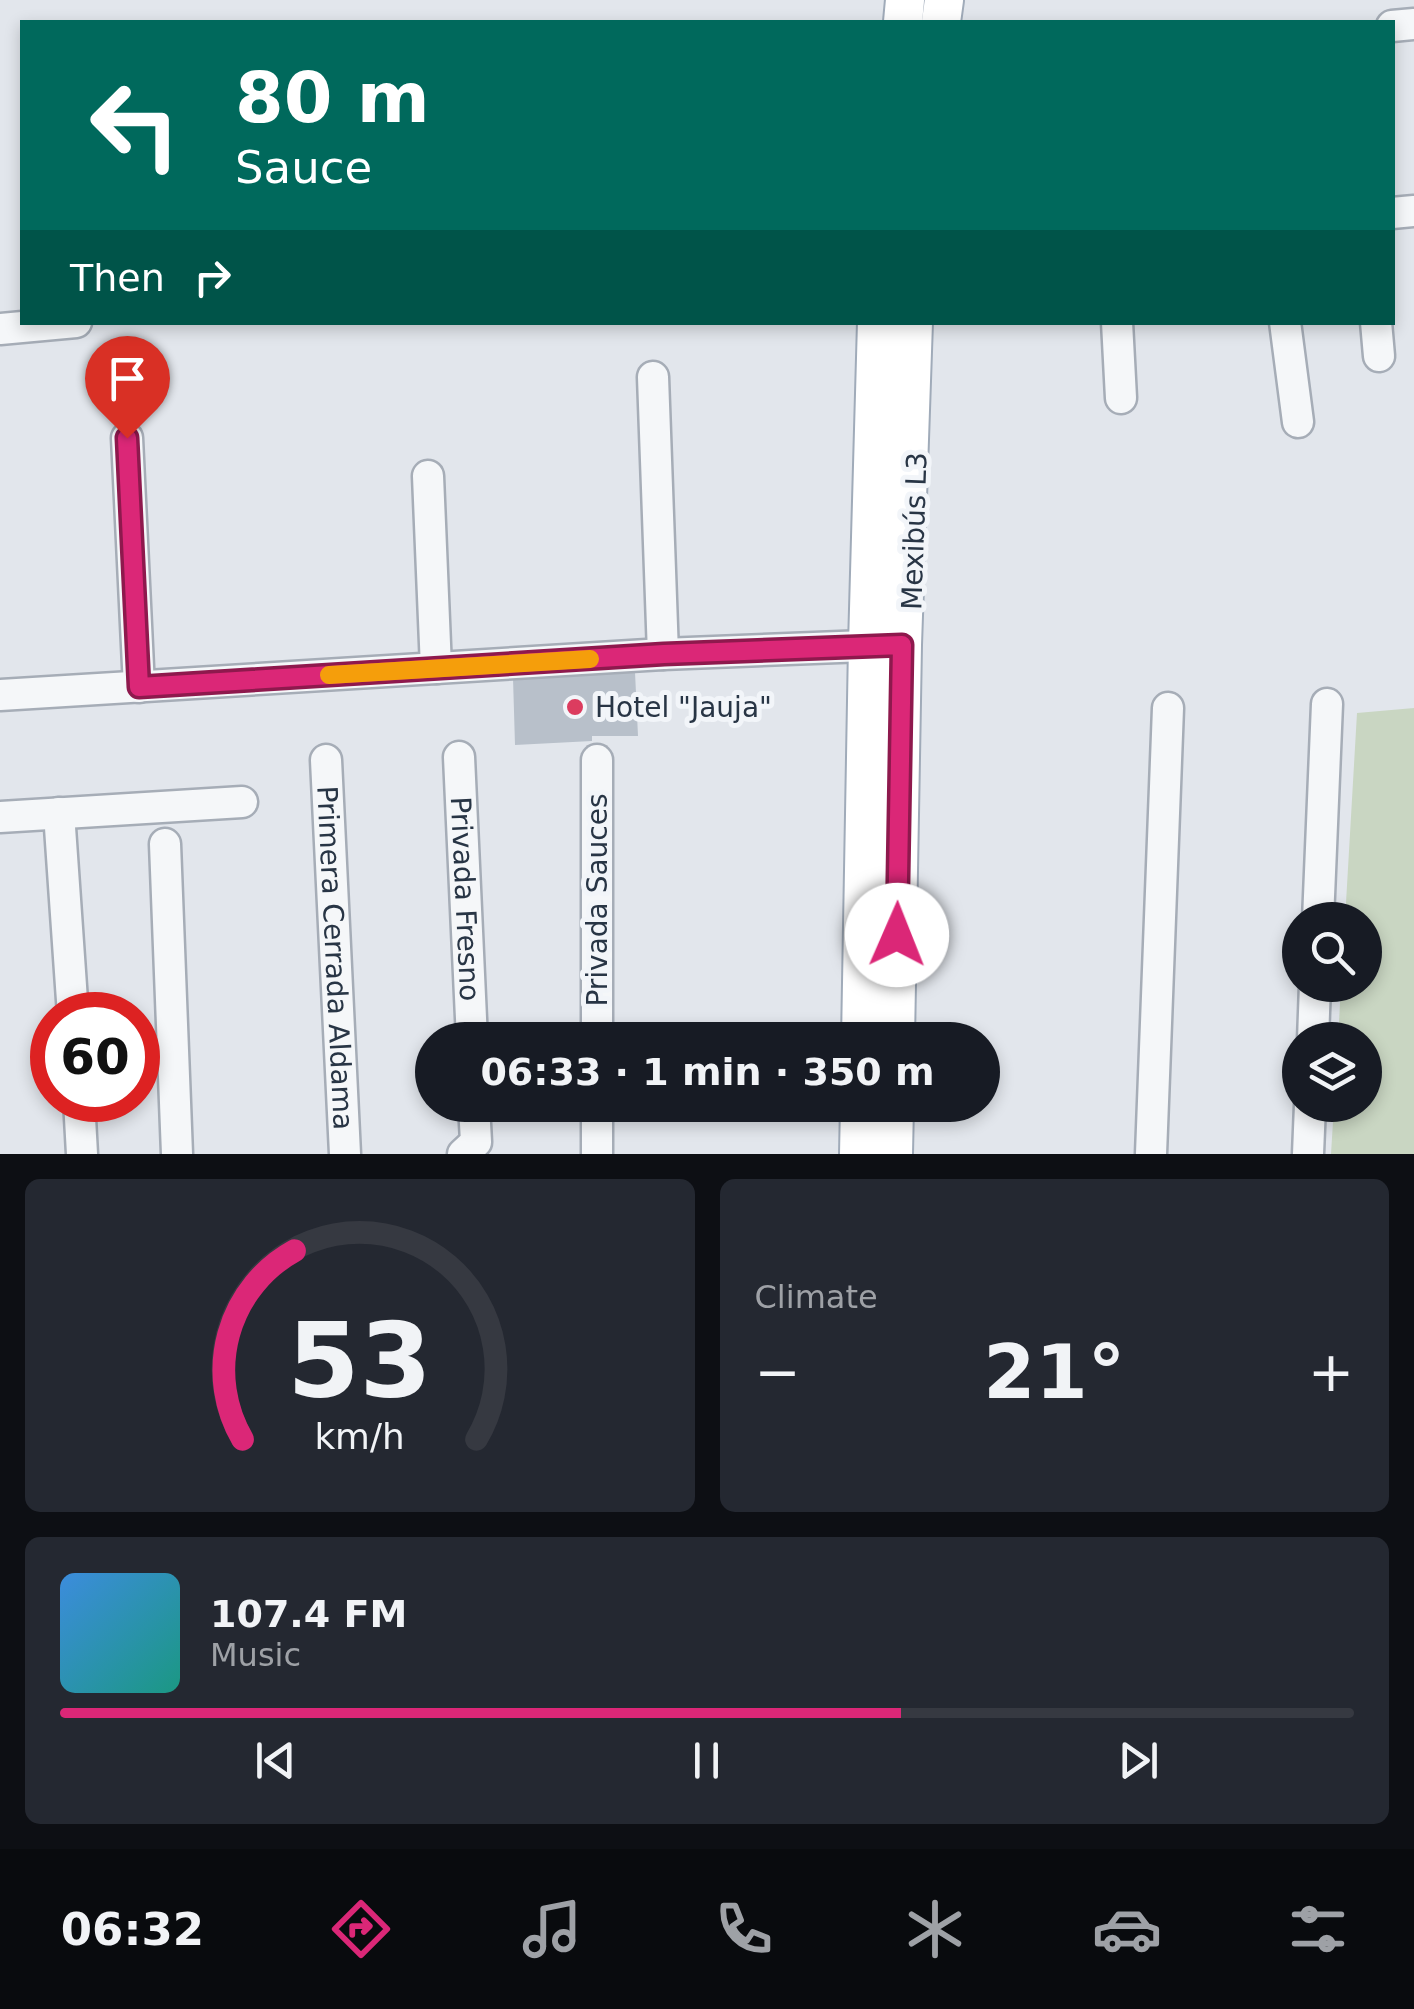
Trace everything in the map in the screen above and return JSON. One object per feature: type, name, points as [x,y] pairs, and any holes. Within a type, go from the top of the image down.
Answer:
[{"type":"main road","points":[[874,325],[877,645],[894,1022]]},
{"type":"main road","points":[[877,645],[913,325]]},
{"type":"main road","points":[[863,1022],[882,795]]},
{"type":"main road","points":[[859,1154],[860,1122]]},
{"type":"main road","points":[[893,1154],[894,1122]]},
{"type":"street","points":[[0,329],[43,325]]},
{"type":"street","name":"Mexibús L3","points":[[905,1022],[910,661],[922,325]]},
{"type":"street","points":[[1117,325],[1122,398]]},
{"type":"street","points":[[1285,325],[1298,422]]},
{"type":"street","points":[[1376,325],[1379,356]]},
{"type":"street","points":[[653,378],[664,654]]},
{"type":"street","points":[[127,438],[139,687]]},
{"type":"street","points":[[428,476],[436,668]]},
{"type":"street","points":[[0,686],[0,695],[664,654],[877,645],[853,1022]]},
{"type":"street","points":[[1319,902],[1327,704]]},
{"type":"street","points":[[1151,1154],[1168,708]]},
{"type":"street","name":"Privada Fresno","points":[[459,757],[471,1022]]},
{"type":"street","name":"Primera Cerrada Aldama","points":[[326,760],[345,1154]]},
{"type":"street","name":"Privada Sauces","points":[[597,760],[597,1022]]},
{"type":"street","points":[[0,816],[242,802]]},
{"type":"street","points":[[59,813],[71,992]]},
{"type":"street","points":[[165,844],[176,1154]]},
{"type":"street","points":[[80,1122],[82,1154]]},
{"type":"street","points":[[463,1154],[476,1142],[475,1122]]},
{"type":"street","points":[[596,1122],[596,1154]]},
{"type":"street","points":[[849,1154],[850,1122]]},
{"type":"street","points":[[903,1154],[904,1122]]},
{"type":"street","points":[[1308,1154],[1309,1122]]},
{"type":"green space","points":[[1414,708],[1414,1154],[1331,1154],[1333,1122],[1382,1122],[1382,1022],[1339,1022],[1340,1002],[1382,1002],[1382,902],[1346,902],[1357,713]]},
{"type":"building","name":"Hotel \"Jauja\"","points":[[635,672],[638,736],[592,736],[592,741],[515,745],[513,678]]},
{"type":"slow traffic","points":[[329,675],[590,659]]},
{"type":"place","name":"Hotel \"Jauja\"","points":[[575,707]]},
{"type":"route","points":[[127,438],[139,687],[664,654],[902,645],[897,935]]}]
